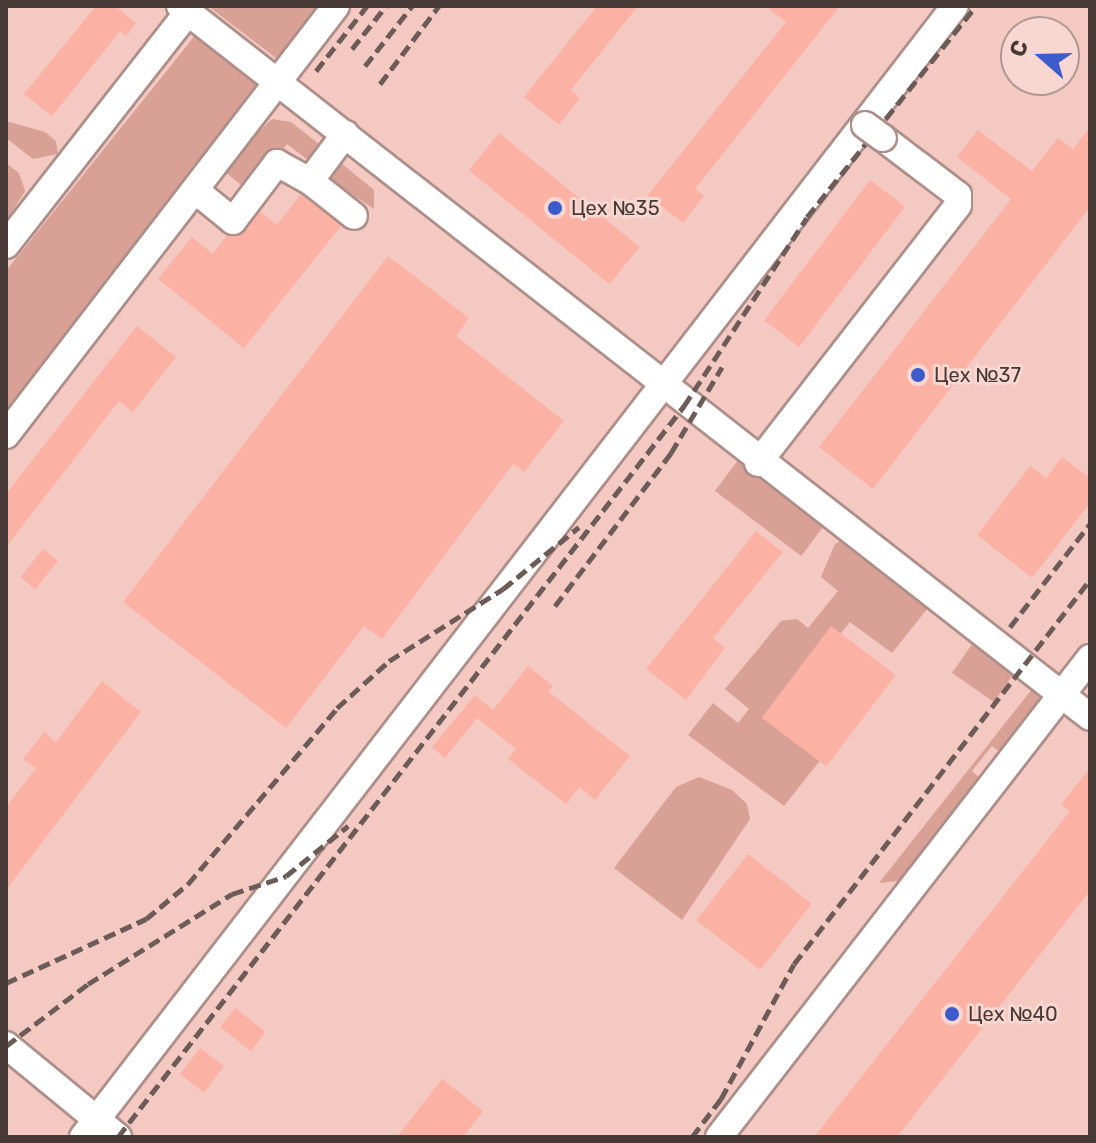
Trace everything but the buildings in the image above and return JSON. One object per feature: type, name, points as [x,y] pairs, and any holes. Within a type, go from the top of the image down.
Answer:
[{"type":"lane","points":[[6,435],[336,6]]},
{"type":"lane","points":[[90,1128],[660,385],[870,129],[955,6]]},
{"type":"lane","points":[[6,245],[184,9],[758,463],[1090,717]]},
{"type":"lane","points":[[758,463],[958,205],[958,195],[870,129]]},
{"type":"lane","points":[[310,181],[345,134]]},
{"type":"lane","points":[[195,190],[233,221],[277,163],[310,181],[354,216]]},
{"type":"lane","points":[[719,1137],[1090,658]]},
{"type":"lane","points":[[6,1045],[90,1128],[118,1137]]},
{"type":"shaded area","points":[[6,6],[1090,6],[1090,1137],[6,1137]]},
{"type":"shaded area","points":[[208,6],[322,6],[280,61]]},
{"type":"shaded area","points":[[197,33],[260,78],[260,88],[6,434],[6,271]]},
{"type":"shaded area","points":[[272,119],[291,122],[319,144],[308,160],[287,144],[250,192],[220,168]]},
{"type":"shaded area","points":[[6,121],[45,132],[56,141],[58,154],[33,159],[6,138]]},
{"type":"shaded area","points":[[6,163],[19,173],[25,191],[6,221]]},
{"type":"shaded area","points":[[341,163],[374,190],[374,209],[329,179]]},
{"type":"shaded area","points":[[739,459],[825,524],[801,556],[715,491]]},
{"type":"shaded area","points":[[845,538],[931,604],[892,653],[850,622],[779,710],[829,749],[784,806],[688,735],[713,703],[738,723],[749,709],[725,689],[781,621],[797,619],[808,628],[838,591],[821,577],[835,544]]},
{"type":"shaded area","points":[[975,640],[1017,669],[994,702],[952,673]]},
{"type":"shaded area","points":[[1036,684],[1040,704],[1005,756],[992,746],[972,771],[984,782],[908,880],[879,883]]},
{"type":"shaded area","points":[[699,777],[732,790],[747,804],[750,819],[682,920],[614,868],[676,787]]},
{"type":"railway","points":[[316,71],[367,6]]},
{"type":"railway","points":[[352,49],[386,6]]},
{"type":"railway","points":[[365,66],[412,6]]},
{"type":"railway","points":[[380,84],[439,6]]},
{"type":"railway","points":[[118,1137],[684,406],[807,217],[976,6]]},
{"type":"railway","points":[[555,606],[671,453],[722,367]]},
{"type":"railway","points":[[1010,627],[1090,524]]},
{"type":"railway","points":[[6,983],[146,919],[188,884],[337,708],[389,661],[503,589],[579,527]]},
{"type":"railway","points":[[692,1137],[721,1099],[794,964],[1090,579]]},
{"type":"railway","points":[[6,1046],[88,984],[232,894],[286,876],[348,826]]},
{"type":"place","name":"Цех №35","points":[[555,208]]},
{"type":"place","name":"Цех №37","points":[[918,375]]},
{"type":"place","name":"Цех №40","points":[[952,1014]]}]
